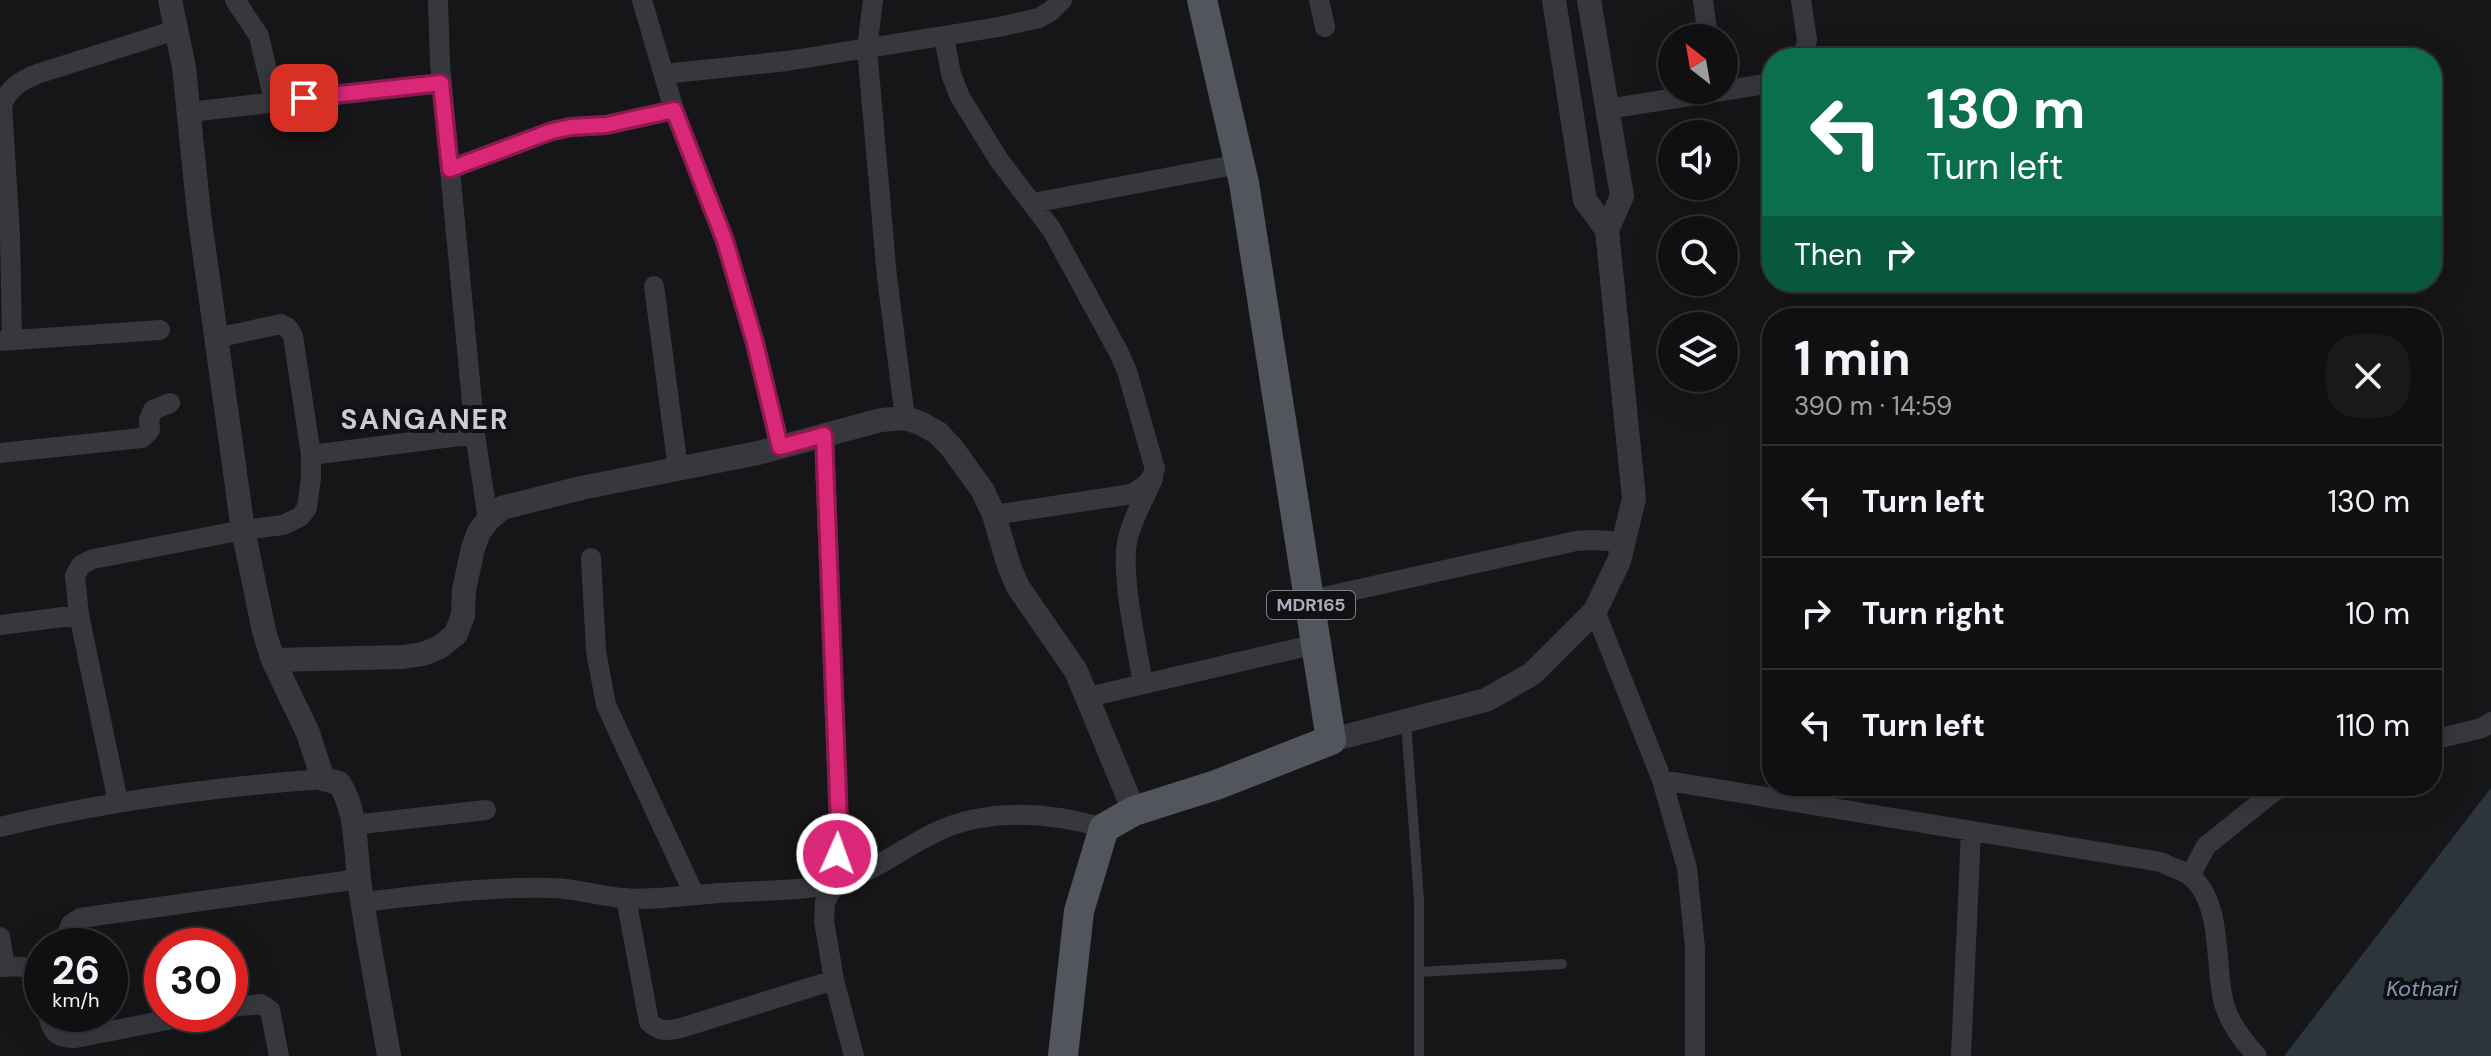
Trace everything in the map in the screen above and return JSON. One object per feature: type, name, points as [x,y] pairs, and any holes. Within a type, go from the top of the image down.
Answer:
[{"type":"main road","name":"MDR165","points":[[1202,0],[1239,164],[1331,740]]},
{"type":"main road","points":[[1063,1056],[1079,911],[1104,828],[1134,811],[1216,785],[1331,740]]},
{"type":"street","points":[[170,0],[190,112],[199,214],[243,530],[273,660],[308,733],[323,779]]},
{"type":"street","points":[[235,0],[259,36],[274,101]]},
{"type":"street","points":[[438,0],[441,83],[475,434],[488,520]]},
{"type":"street","points":[[642,0],[674,110],[725,241],[755,343],[780,447]]},
{"type":"street","points":[[873,0],[867,48],[887,277],[905,418]]},
{"type":"street","points":[[664,74],[787,61],[944,37],[1039,18],[1062,0]]},
{"type":"street","points":[[1319,0],[1325,27]]},
{"type":"street","points":[[1554,0],[1585,200],[1607,230]]},
{"type":"street","points":[[1331,740],[1486,700],[1532,674],[1595,611],[1619,561],[1634,499],[1607,230],[1622,196],[1589,0]]},
{"type":"street","points":[[1703,0],[1706,24]]},
{"type":"street","points":[[1801,0],[1807,40],[1805,48]]},
{"type":"street","points":[[160,330],[6,341],[10,235],[2,105],[8,91],[22,80],[176,30]]},
{"type":"street","points":[[944,37],[951,74],[960,97],[999,160],[1052,230],[1127,371],[1155,469],[1130,531],[1126,552],[1128,593],[1143,684]]},
{"type":"street","points":[[190,112],[441,83]]},
{"type":"street","points":[[1738,88],[1762,84]]},
{"type":"street","points":[[1607,109],[1658,100]]},
{"type":"street","points":[[450,169],[552,131],[606,125],[674,110]]},
{"type":"street","points":[[1033,203],[1239,164]]},
{"type":"street","points":[[654,286],[678,469]]},
{"type":"street","points":[[118,802],[79,615],[75,576],[81,565],[93,559],[283,525],[300,517],[307,508],[311,455],[293,336],[281,324],[216,338]]},
{"type":"street","points":[[0,453],[142,438],[150,430],[149,419],[153,410],[170,403]]},
{"type":"street","points":[[273,660],[403,657],[440,647],[456,634],[463,615],[467,566],[479,532],[502,508],[780,447],[881,420],[905,418],[938,433],[983,491],[1018,587],[1062,649],[1088,697],[1134,811]]},
{"type":"street","points":[[311,455],[475,434]]},
{"type":"street","points":[[824,435],[839,826],[836,883],[825,902],[824,921],[834,980],[854,1056]]},
{"type":"street","points":[[994,515],[1132,494],[1153,477]]},
{"type":"street","points":[[1310,600],[1567,543],[1592,540],[1624,542]]},
{"type":"street","points":[[591,558],[596,651],[606,705],[694,894]]},
{"type":"street","points":[[1595,611],[1662,780],[1687,868],[1695,948],[1695,1056]]},
{"type":"street","points":[[0,625],[79,615]]},
{"type":"street","points":[[1088,697],[1316,644]]},
{"type":"street","points":[[2442,738],[2482,728],[2491,722]]},
{"type":"street","points":[[0,827],[118,802],[189,791],[323,779],[339,783],[346,793],[353,825],[389,1056]]},
{"type":"street","points":[[1662,780],[2161,862],[2190,876],[2204,895],[2212,918],[2224,1004],[2236,1030],[2257,1056]]},
{"type":"street","points":[[2190,876],[2206,846],[2268,796]]},
{"type":"street","points":[[353,825],[486,810]]},
{"type":"street","points":[[69,928],[80,918],[361,891],[526,887],[563,888],[626,898],[799,889],[836,883],[865,871],[954,823],[1050,815],[1104,828]]},
{"type":"street","points":[[1961,1056],[1971,831]]},
{"type":"street","points":[[626,898],[649,1022],[656,1029],[681,1028],[834,980]]},
{"type":"street","points":[[0,937],[2,967],[24,967]]},
{"type":"street","points":[[248,1005],[261,1004],[270,1010],[279,1056]]},
{"type":"street","points":[[54,1032],[62,1038],[75,1038],[106,1032]]},
{"type":"lane","points":[[1405,721],[1416,853],[1419,1056]]},
{"type":"lane","points":[[1419,972],[1562,964]]},
{"type":"water","name":"Kothari","points":[[2491,788],[2491,1056],[2284,1056]]},
{"type":"district","name":"SANGANER","points":[[425,419]]},
{"type":"route","points":[[304,98],[441,83],[450,169],[552,131],[606,125],[674,110],[725,241],[755,343],[780,447],[824,435],[833,629],[839,826],[837,854]]}]
